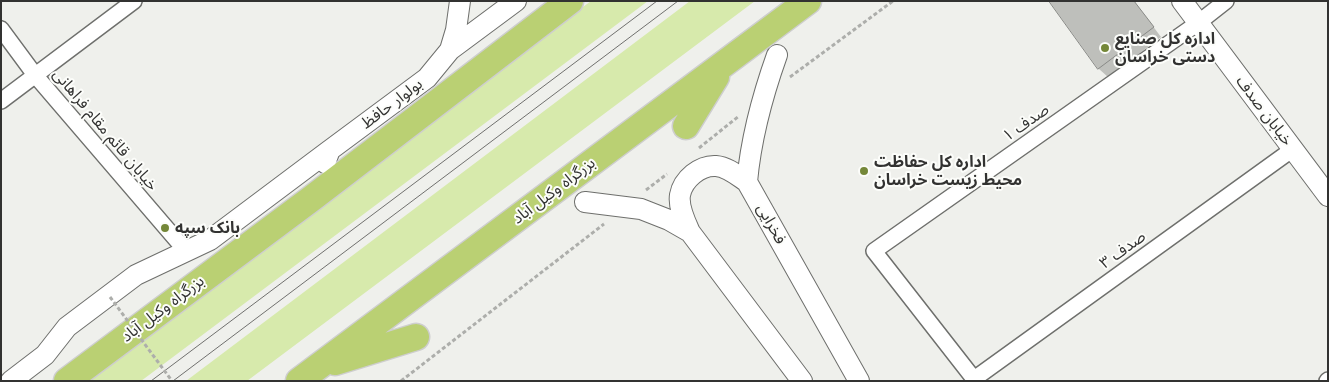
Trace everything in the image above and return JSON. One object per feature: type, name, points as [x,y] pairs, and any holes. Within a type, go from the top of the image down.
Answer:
[{"type":"highway","name":"بزرگراه وکیل آباد","points":[[67,381],[311,199],[570,1]]},
{"type":"highway","name":"بزرگراه وکیل آباد","points":[[308,374],[808,1]]},
{"type":"highway","points":[[686,126],[722,65]]},
{"type":"highway","points":[[308,374],[416,337]]},
{"type":"street","points":[[1,101],[134,1]]},
{"type":"street","name":"بولوار حافظ","points":[[12,381],[45,355],[67,327],[136,275],[210,240],[428,78],[450,50],[456,30],[460,1]]},
{"type":"street","points":[[450,50],[516,1]]},
{"type":"street","name":"خیابان صدف","points":[[1182,1],[1292,149],[1326,191]]},
{"type":"street","name":"صدف ۱","points":[[974,379],[874,250],[1198,23],[1226,1]]},
{"type":"street","name":"خیابان قائم مقام فراهانی","points":[[1,29],[36,75],[186,251]]},
{"type":"street","points":[[777,55],[762,98],[749,156],[747,182],[732,172],[716,166],[699,169],[686,180],[680,195],[682,212],[690,232],[802,381]]},
{"type":"street","name":"صدف ۳","points":[[974,379],[1292,149]]},
{"type":"street","points":[[311,199],[330,150]]},
{"type":"street","name":"فخرایی","points":[[747,182],[859,381]]},
{"type":"street","points":[[585,202],[641,209],[669,220],[690,232]]},
{"type":"path","points":[[110,297],[172,381]]},
{"type":"green space","points":[[591,1],[648,1],[141,381],[84,381]]},
{"type":"green space","points":[[690,1],[755,1],[247,381],[186,381]]},
{"type":"building","name":"اداره کل صنایع دستی خراسان","points":[[1049,1],[1134,1],[1154,27],[1098,69]]},
{"type":"tram line","points":[[151,381],[657,1]]},
{"type":"tram line","points":[[173,381],[678,1]]},
{"type":"place","name":"اداره کل صنایع دستی خراسان","points":[[1105,48]]},
{"type":"place","name":"اداره کل حفاظت محیط زیست خراسان","points":[[864,171]]},
{"type":"place","name":"بانک سپه","points":[[165,228]]}]
